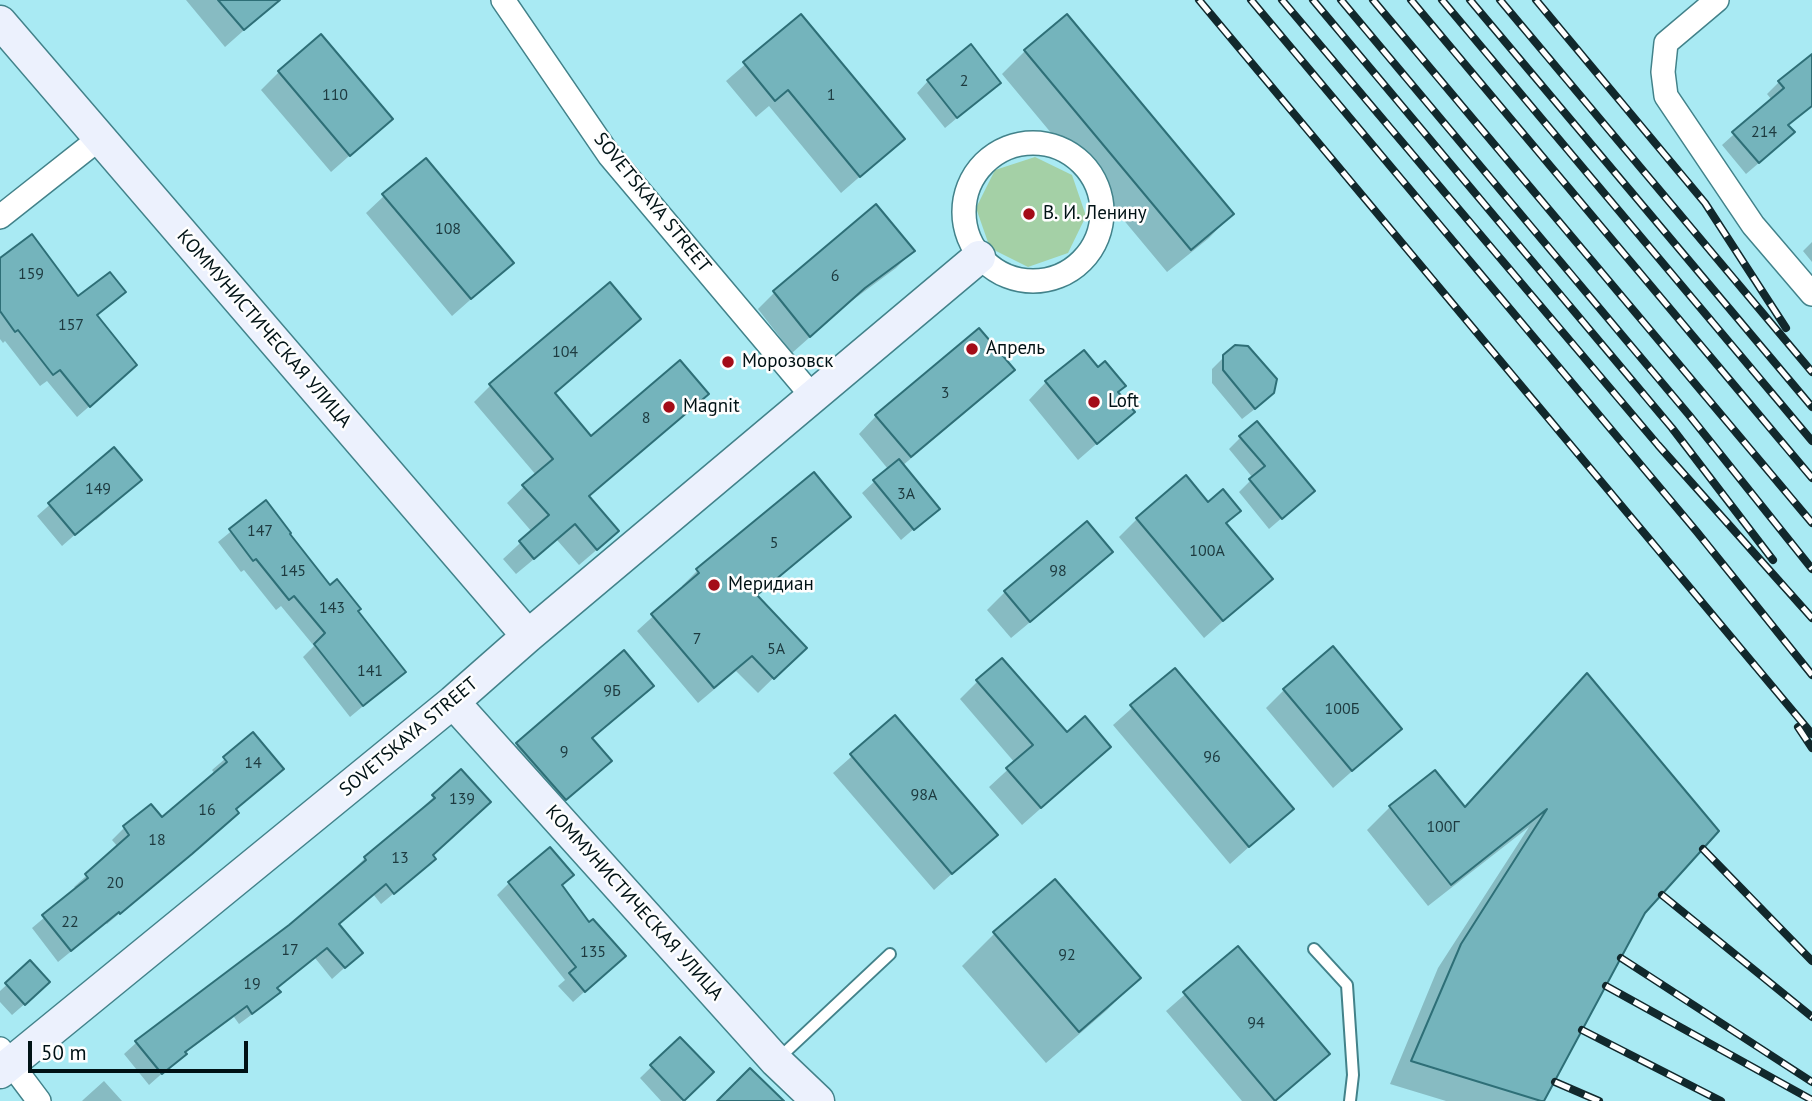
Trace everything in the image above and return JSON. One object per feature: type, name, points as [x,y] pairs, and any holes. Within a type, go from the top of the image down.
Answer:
[{"type":"street","name":"SOVETSKAYA STREET","points":[[503,0],[610,155],[813,397]]},
{"type":"street","points":[[1717,0],[1665,43],[1663,72],[1666,96],[1753,225],[1812,294]]},
{"type":"street","name":"КОММУНИСТИЧЕСКАЯ УЛИЦА","points":[[0,22],[528,636]]},
{"type":"street","points":[[0,217],[100,138]]},
{"type":"street","points":[[1021,142],[1058,145],[1088,166],[1103,200],[1100,236],[1079,266],[1046,281],[1009,278],[979,257],[964,224],[967,187],[988,158],[1021,142]]},
{"type":"street","name":"SOVETSKAYA STREET","points":[[3,1061],[453,702],[979,257]]},
{"type":"street","name":"КОММУНИСТИЧЕСКАЯ УЛИЦА","points":[[453,702],[776,1061],[818,1101]]},
{"type":"street","points":[[3,1061],[38,1101]]},
{"type":"lane","points":[[1314,949],[1347,985],[1353,1075],[1350,1101]]},
{"type":"lane","points":[[776,1061],[890,954]]},
{"type":"green space","points":[[1035,157],[1072,175],[1086,216],[1068,253],[1028,267],[990,248],[976,208],[995,170]]},
{"type":"building","points":[[218,0],[280,0],[244,30]]},
{"type":"building","points":[[801,14],[905,139],[860,177],[788,90],[775,101],[743,62]]},
{"type":"building","points":[[1067,14],[1234,214],[1191,250],[1024,50]]},
{"type":"building","points":[[321,34],[393,119],[350,156],[278,71]]},
{"type":"building","points":[[971,44],[1001,83],[957,118],[927,80]]},
{"type":"building","points":[[1812,54],[1812,106],[1788,125],[1795,132],[1759,163],[1732,132],[1784,88],[1778,81]]},
{"type":"building","points":[[426,158],[514,263],[471,299],[382,194]]},
{"type":"building","points":[[876,204],[915,251],[865,288],[810,337],[773,291]]},
{"type":"building","points":[[32,234],[78,296],[110,272],[126,292],[97,315],[137,365],[90,407],[60,370],[53,375],[0,311],[0,258]]},
{"type":"building","points":[[610,282],[641,319],[555,393],[591,436],[680,360],[709,394],[589,496],[619,531],[597,550],[575,524],[534,559],[519,541],[549,515],[522,485],[553,459],[489,384]]},
{"type":"building","points":[[979,328],[1015,370],[911,457],[875,415]]},
{"type":"building","points":[[1235,345],[1248,346],[1277,379],[1274,393],[1255,409],[1223,370],[1223,355]]},
{"type":"building","name":"Loft","points":[[1084,350],[1098,367],[1105,361],[1126,386],[1118,392],[1135,412],[1097,444],[1045,381]]},
{"type":"building","points":[[1257,421],[1315,491],[1282,519],[1249,479],[1265,466],[1239,436]]},
{"type":"building","points":[[114,447],[142,480],[75,535],[48,503]]},
{"type":"building","points":[[899,459],[940,509],[914,530],[873,480]]},
{"type":"building","points":[[814,472],[851,517],[757,595],[807,648],[774,679],[752,656],[714,688],[651,614],[699,573],[696,569]]},
{"type":"building","points":[[1186,475],[1208,502],[1223,489],[1241,511],[1226,523],[1273,579],[1223,621],[1136,518]]},
{"type":"building","points":[[266,500],[330,585],[337,579],[361,609],[358,611],[406,672],[363,706],[314,644],[325,633],[294,596],[289,600],[256,559],[253,561],[229,529]]},
{"type":"building","points":[[1087,521],[1113,552],[1030,622],[1004,591]]},
{"type":"building","points":[[1333,646],[1402,729],[1352,771],[1283,689]]},
{"type":"building","points":[[624,650],[654,686],[592,738],[612,761],[566,800],[516,743]]},
{"type":"building","points":[[1002,658],[1067,732],[1085,716],[1111,747],[1041,808],[1006,768],[1033,745],[976,680]]},
{"type":"building","points":[[1175,668],[1294,809],[1249,847],[1130,705]]},
{"type":"building","points":[[1587,673],[1719,831],[1645,913],[1544,1101],[1541,1101],[1411,1061],[1461,944],[1547,809],[1451,885],[1389,806],[1435,770],[1465,807]]},
{"type":"building","points":[[895,715],[998,835],[952,874],[850,754]]},
{"type":"building","points":[[253,732],[284,769],[236,809],[239,813],[192,854],[71,951],[42,915],[88,878],[85,874],[129,835],[123,826],[151,804],[162,817],[227,762],[223,757]]},
{"type":"building","points":[[461,769],[491,802],[433,855],[436,859],[394,894],[386,884],[339,924],[363,953],[345,968],[327,948],[277,988],[281,992],[252,1014],[247,1006],[185,1052],[187,1054],[162,1074],[135,1041],[289,925],[435,798],[432,795]]},
{"type":"building","points":[[550,847],[574,875],[562,885],[589,922],[593,919],[626,956],[585,992],[569,973],[576,967],[508,882]]},
{"type":"building","points":[[1055,879],[1141,978],[1079,1032],[993,932]]},
{"type":"building","points":[[1238,946],[1330,1054],[1275,1101],[1183,992]]},
{"type":"building","points":[[30,960],[50,982],[25,1005],[5,983]]},
{"type":"building","points":[[680,1037],[714,1072],[684,1101],[650,1065]]},
{"type":"building","points":[[750,1068],[784,1101],[717,1101]]},
{"type":"railway","points":[[1199,0],[1812,734]]},
{"type":"railway","points":[[1251,0],[1697,532],[1812,675]]},
{"type":"railway","points":[[1282,0],[1658,445],[1812,618]]},
{"type":"railway","points":[[1313,0],[1672,428],[1773,560]]},
{"type":"railway","points":[[1341,0],[1689,415],[1812,569]]},
{"type":"railway","points":[[1373,0],[1812,523]]},
{"type":"railway","points":[[1411,0],[1812,478]]},
{"type":"railway","points":[[1442,0],[1812,441]]},
{"type":"railway","points":[[1470,0],[1812,407]]},
{"type":"railway","points":[[1500,0],[1812,372]]},
{"type":"railway","points":[[1536,0],[1705,203],[1786,328]]},
{"type":"railway","points":[[1798,727],[1812,748]]},
{"type":"railway","points":[[1703,849],[1812,961]]},
{"type":"railway","points":[[1662,895],[1812,1017]]},
{"type":"railway","points":[[1621,958],[1812,1082]]},
{"type":"railway","points":[[1606,986],[1812,1100]]},
{"type":"railway","points":[[1582,1030],[1721,1101]]},
{"type":"railway","points":[[1555,1082],[1599,1101]]},
{"type":"place","name":"В. И. Ленину","points":[[1029,214]]},
{"type":"place","name":"Апрель","points":[[972,349]]},
{"type":"place","name":"Морозовск","points":[[728,362]]},
{"type":"place","name":"Loft","points":[[1094,402]]},
{"type":"place","name":"Magnit","points":[[669,407]]},
{"type":"place","name":"Меридиан","points":[[714,585]]}]
